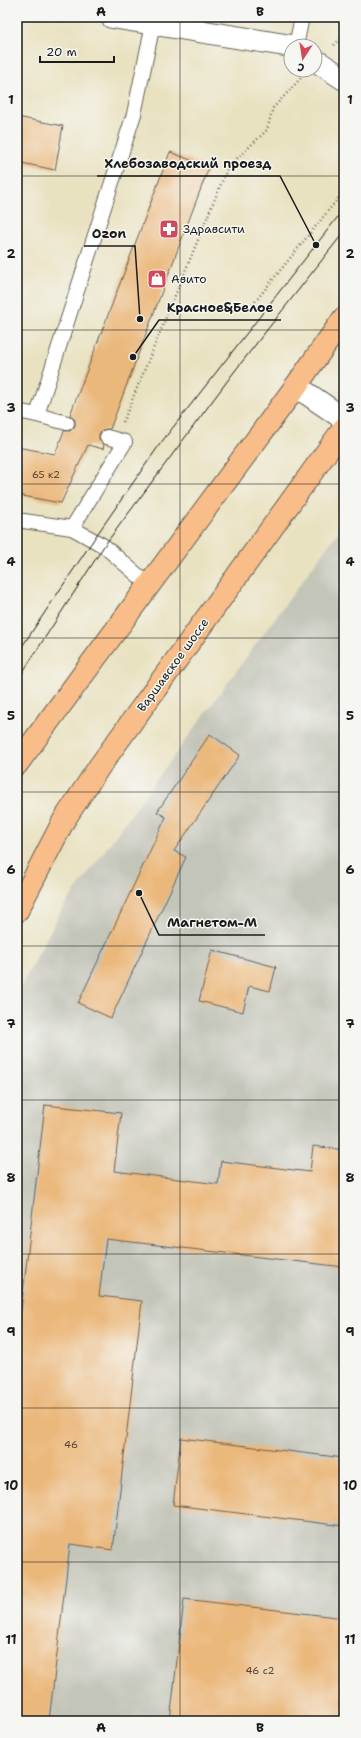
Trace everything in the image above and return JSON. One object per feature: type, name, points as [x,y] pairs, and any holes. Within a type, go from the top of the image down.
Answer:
[{"type":"main road","points":[[19,760],[296,386],[344,318]]},
{"type":"main road","name":"Варшавское шоссе","points":[[17,911],[64,820],[99,767],[344,428]]},
{"type":"street","points":[[112,17],[283,45]]},
{"type":"street","points":[[323,72],[344,79]]},
{"type":"street","points":[[296,386],[344,419]]},
{"type":"lane","points":[[298,38],[302,17]]},
{"type":"lane","points":[[37,415],[134,114],[152,24]]},
{"type":"lane","points":[[17,411],[67,423]]},
{"type":"lane","points":[[72,528],[125,442],[112,438]]},
{"type":"lane","points":[[17,520],[72,528],[104,546],[149,585]]},
{"type":"path","points":[[112,438],[228,167],[266,130],[273,108],[300,78]]},
{"type":"path","points":[[250,308],[344,192]]},
{"type":"shaded area","points":[[344,524],[344,1721],[17,1721],[17,994],[62,909]]},
{"type":"green space","points":[[17,863],[21,865],[23,872],[17,883]]},
{"type":"building","points":[[17,117],[63,126],[55,170],[17,162]]},
{"type":"building","points":[[170,152],[209,167],[110,429],[105,429],[99,434],[99,439],[104,445],[103,449],[88,445],[61,503],[17,495],[17,447],[55,454],[64,431],[70,431],[75,426],[75,420],[70,415]]},
{"type":"building","points":[[210,734],[240,755],[174,851],[186,857],[111,1018],[78,1003],[166,817],[157,812]]},
{"type":"building","points":[[212,950],[276,967],[270,991],[249,986],[243,1012],[199,1001]]},
{"type":"building","points":[[45,1105],[121,1113],[114,1171],[218,1184],[221,1161],[310,1172],[313,1146],[344,1150],[344,1267],[106,1239],[99,1296],[142,1301],[113,1550],[70,1544],[49,1721],[17,1721],[17,1345]]},
{"type":"building","points":[[181,1438],[344,1458],[344,1526],[173,1505]]},
{"type":"building","points":[[184,1599],[344,1618],[344,1721],[170,1721]]},
{"type":"tram line","points":[[17,654],[160,444],[344,209]]},
{"type":"tram line","points":[[17,681],[104,546],[234,372],[344,232]]},
{"type":"place","name":"Здравсити","points":[[169,229]]},
{"type":"place","name":"Хлебозаводский проезд","points":[[316,245]]},
{"type":"place","name":"Авито","points":[[157,279]]},
{"type":"place","name":"Ozon","points":[[140,319]]},
{"type":"place","name":"Красное&Белое","points":[[133,357]]},
{"type":"place","name":"Магнетом-М","points":[[139,893]]}]
